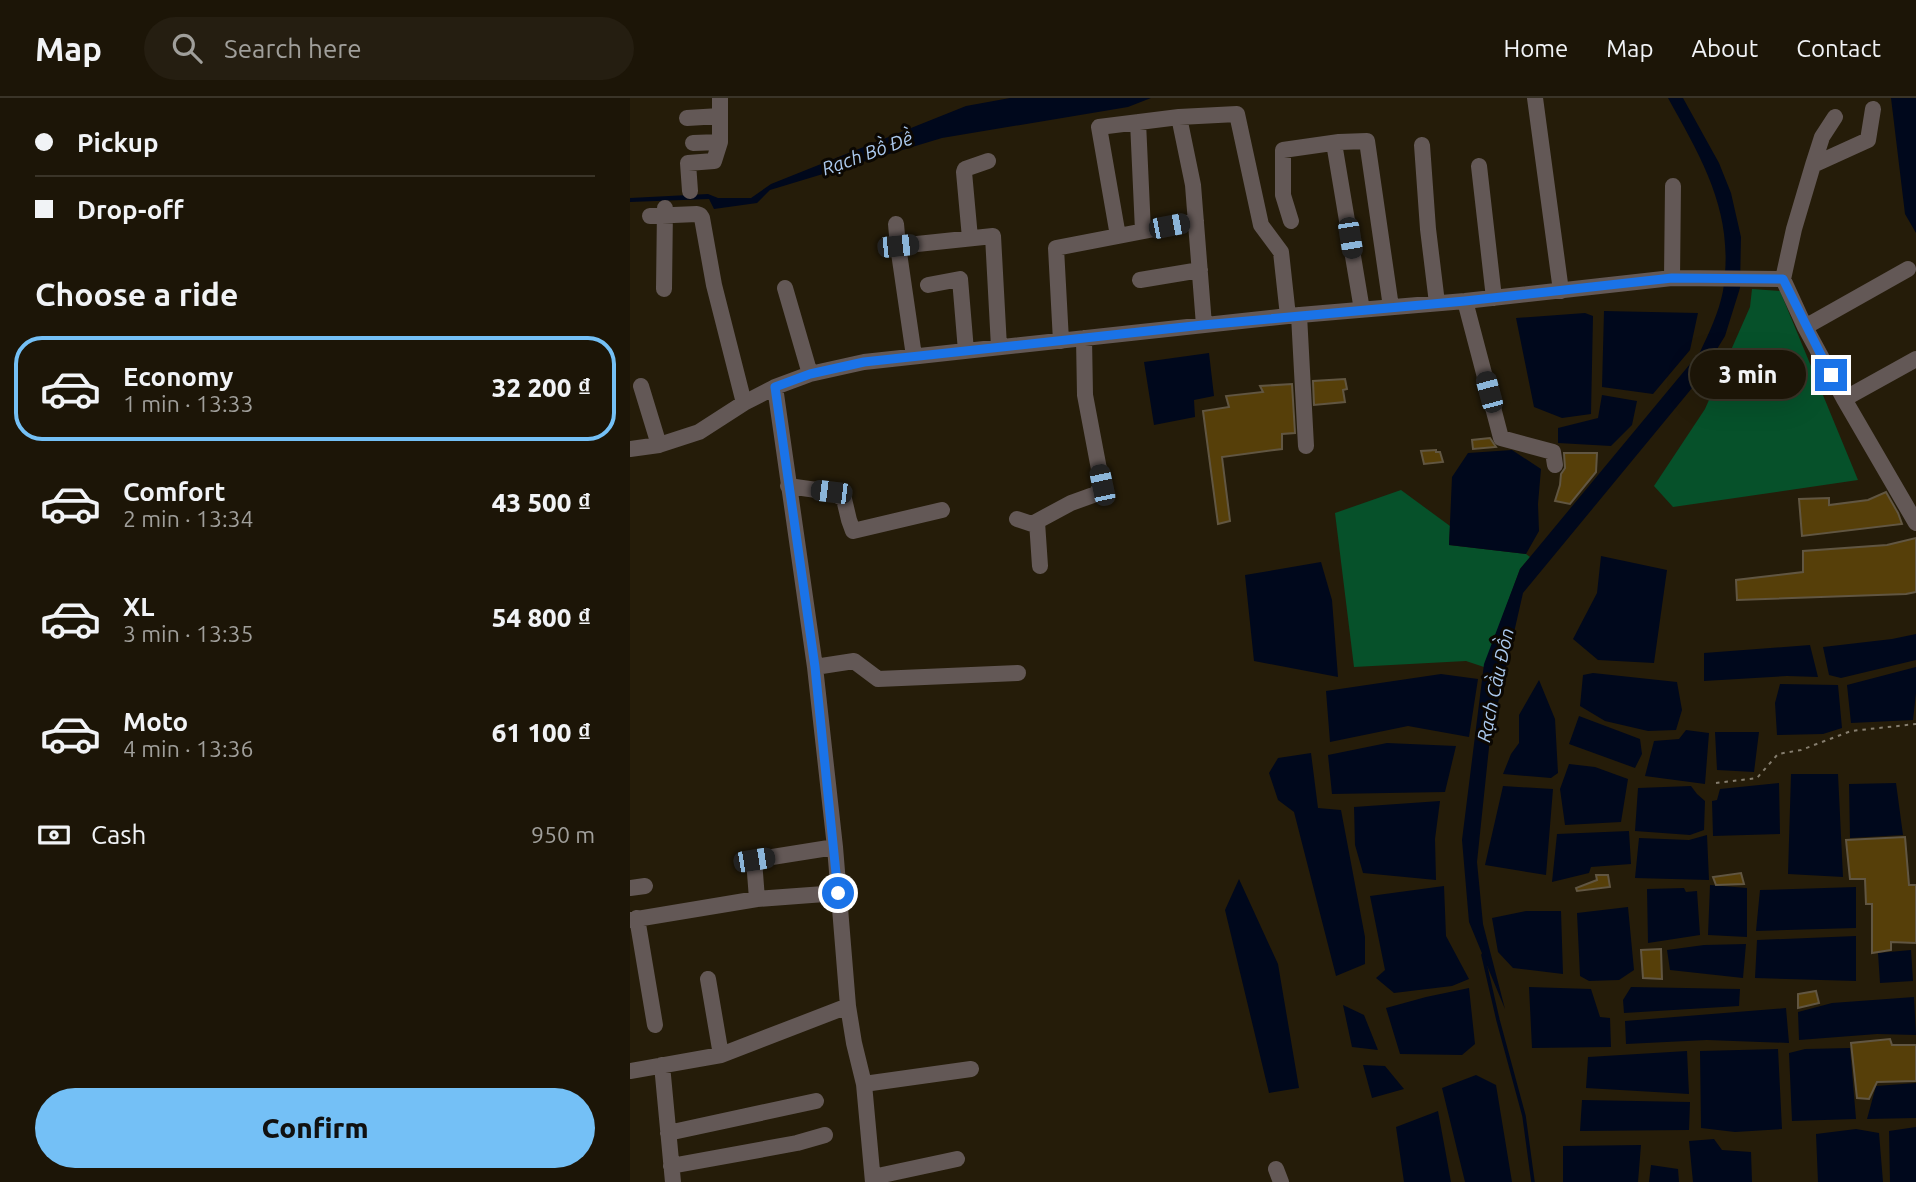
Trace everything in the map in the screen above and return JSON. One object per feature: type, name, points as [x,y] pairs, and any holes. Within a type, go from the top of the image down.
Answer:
[{"type":"street","points":[[690,191],[688,163],[714,161],[720,142],[720,98]]},
{"type":"street","points":[[1535,98],[1561,291]]},
{"type":"street","points":[[1813,165],[1868,140],[1873,109]]},
{"type":"street","points":[[1118,236],[1099,127],[1179,117],[1237,114],[1261,225],[1282,252],[1294,316],[1306,446]]},
{"type":"street","points":[[687,118],[720,116]]},
{"type":"street","points":[[1179,117],[1193,185],[1203,325]]},
{"type":"street","points":[[1835,117],[1822,138],[1813,165],[1783,279],[1843,400],[1916,523]]},
{"type":"street","points":[[1138,122],[1143,231]]},
{"type":"street","points":[[1291,221],[1283,195],[1283,150],[1367,141],[1391,307]]},
{"type":"street","points":[[693,143],[720,142]]},
{"type":"street","points":[[1334,143],[1362,310]]},
{"type":"street","points":[[1422,145],[1437,303]]},
{"type":"street","points":[[970,238],[964,172],[965,169],[988,161]]},
{"type":"street","points":[[1479,166],[1494,298]]},
{"type":"street","points":[[1672,278],[1674,186]]},
{"type":"street","points":[[664,289],[660,212],[700,215],[714,285],[744,403]]},
{"type":"street","points":[[1061,341],[1056,248],[1196,221]]},
{"type":"street","points":[[896,224],[914,356]]},
{"type":"street","points":[[898,246],[993,236],[999,347]]},
{"type":"street","points":[[1140,280],[1200,270]]},
{"type":"street","points":[[1805,327],[1908,270]]},
{"type":"street","points":[[630,449],[659,445],[699,432],[775,387],[810,374],[864,362],[1672,278],[1783,279]]},
{"type":"street","points":[[928,285],[960,279],[966,351]]},
{"type":"street","points":[[785,288],[810,374]]},
{"type":"street","points":[[1465,301],[1501,438],[1553,452],[1555,465]]},
{"type":"street","points":[[1017,519],[1032,524],[1037,522],[1071,503],[1096,494],[1102,485],[1084,395],[1084,338]]},
{"type":"street","points":[[1843,400],[1916,359]]},
{"type":"street","points":[[641,386],[659,445]]},
{"type":"street","points":[[775,387],[815,667],[835,848],[848,1006],[864,1084],[873,1180],[957,1159]]},
{"type":"street","points":[[789,486],[831,492],[844,499],[853,531],[942,510]]},
{"type":"street","points":[[1037,522],[1040,566]]},
{"type":"street","points":[[815,667],[854,661],[878,679],[1018,673]]},
{"type":"street","points":[[757,899],[754,860],[835,848]]},
{"type":"street","points":[[655,1025],[634,919],[757,899],[838,893]]},
{"type":"street","points":[[709,979],[721,1055]]},
{"type":"street","points":[[630,1071],[721,1055],[848,1006]]},
{"type":"street","points":[[662,1065],[672,1174],[825,1135]]},
{"type":"street","points":[[864,1084],[971,1069]]},
{"type":"street","points":[[668,1133],[816,1101]]},
{"type":"path","points":[[1716,783],[1757,778],[1778,754],[1801,750],[1851,731],[1916,724]]},
{"type":"green space","points":[[1752,289],[1780,291],[1858,480],[1673,507],[1654,486],[1705,409],[1750,307]]},
{"type":"green space","points":[[1401,490],[1450,526],[1449,545],[1526,554],[1530,557],[1520,569],[1484,667],[1466,661],[1354,667],[1335,513]]},
{"type":"water","name":"Rạch Bồ Đề","points":[[1010,98],[1151,98],[1128,107],[942,138],[770,190],[757,203],[714,209],[709,199],[630,202],[630,198],[708,194],[718,198],[751,198],[771,184],[966,106]]},
{"type":"water","points":[[1668,98],[1683,98],[1719,163],[1731,193],[1741,237],[1740,288],[1725,336],[1697,382],[1523,593],[1490,738],[1477,862],[1483,924],[1505,1009],[1469,922],[1462,840],[1484,664],[1520,569],[1700,352],[1723,291],[1725,238],[1714,190]]},
{"type":"water","points":[[1891,98],[1916,98],[1916,233],[1905,214]]},
{"type":"water","points":[[1604,311],[1698,313],[1690,350],[1653,394],[1602,387]]},
{"type":"water","points":[[1585,313],[1593,316],[1591,414],[1562,418],[1534,407],[1516,318]]},
{"type":"water","points":[[1209,353],[1214,396],[1194,400],[1195,417],[1154,425],[1144,362]]},
{"type":"water","points":[[1602,395],[1637,401],[1632,425],[1611,446],[1558,443],[1558,428],[1598,418]]},
{"type":"water","points":[[1512,450],[1541,469],[1539,531],[1526,554],[1449,545],[1452,477],[1468,453]]},
{"type":"water","points":[[1601,556],[1667,570],[1654,663],[1598,660],[1573,639],[1597,593]]},
{"type":"water","points":[[1321,562],[1332,600],[1338,677],[1254,661],[1245,575]]},
{"type":"water","points":[[1916,634],[1916,660],[1841,678],[1829,675],[1823,647]]},
{"type":"water","points":[[1810,645],[1818,677],[1704,681],[1704,653]]},
{"type":"water","points":[[1916,667],[1913,720],[1851,723],[1847,685]]},
{"type":"water","points":[[1593,673],[1677,682],[1682,710],[1676,730],[1648,731],[1605,721],[1580,706],[1583,675]]},
{"type":"water","points":[[1441,674],[1478,679],[1469,737],[1408,726],[1330,742],[1326,691]]},
{"type":"water","points":[[1539,680],[1555,719],[1558,773],[1551,778],[1503,774],[1519,743],[1519,715]]},
{"type":"water","points":[[1780,684],[1838,685],[1842,728],[1823,734],[1777,735],[1775,703]]},
{"type":"water","points":[[1579,716],[1640,739],[1642,754],[1635,768],[1569,744]]},
{"type":"water","points":[[1686,730],[1709,733],[1705,784],[1645,776],[1654,741],[1679,739]]},
{"type":"water","points":[[1715,732],[1759,732],[1754,772],[1717,770]]},
{"type":"water","points":[[1387,743],[1456,746],[1445,792],[1332,794],[1328,755]]},
{"type":"water","points":[[1311,753],[1318,808],[1341,810],[1365,937],[1365,964],[1336,976],[1294,812],[1278,800],[1269,773],[1278,758]]},
{"type":"water","points":[[1569,764],[1595,767],[1628,779],[1621,822],[1565,825],[1560,789]]},
{"type":"water","points":[[1791,774],[1838,774],[1843,877],[1788,874]]},
{"type":"water","points":[[1779,783],[1780,834],[1713,836],[1712,801],[1717,800],[1720,789]]},
{"type":"water","points":[[1896,783],[1903,835],[1850,838],[1849,784]]},
{"type":"water","points":[[1503,786],[1553,789],[1546,875],[1485,865]]},
{"type":"water","points":[[1691,786],[1705,801],[1704,830],[1690,835],[1635,831],[1638,788]]},
{"type":"water","points":[[1440,801],[1435,839],[1436,880],[1363,873],[1355,845],[1354,807]]},
{"type":"water","points":[[1629,831],[1631,864],[1591,867],[1589,873],[1552,882],[1557,834]]},
{"type":"water","points":[[1707,835],[1709,880],[1635,878],[1639,838],[1689,840]]},
{"type":"water","points":[[1239,879],[1278,964],[1299,1088],[1269,1093],[1225,910]]},
{"type":"water","points":[[1710,885],[1747,888],[1747,937],[1708,935]]},
{"type":"water","points":[[1444,886],[1446,936],[1469,979],[1452,986],[1394,993],[1376,978],[1385,970],[1370,896]]},
{"type":"water","points":[[1856,887],[1856,928],[1756,931],[1760,890]]},
{"type":"water","points":[[1684,888],[1686,892],[1697,891],[1700,935],[1648,943],[1647,889]]},
{"type":"water","points":[[1628,907],[1634,970],[1619,980],[1589,981],[1580,976],[1577,913]]},
{"type":"water","points":[[1526,911],[1561,911],[1563,974],[1513,968],[1498,952],[1492,918]]},
{"type":"water","points":[[1856,936],[1856,981],[1755,978],[1757,940]]},
{"type":"water","points":[[1746,944],[1743,978],[1670,970],[1667,950],[1704,945]]},
{"type":"water","points":[[1911,950],[1913,981],[1880,983],[1878,953]]},
{"type":"water","points":[[1529,987],[1591,989],[1600,1017],[1610,1018],[1611,1047],[1532,1048]]},
{"type":"water","points":[[1631,987],[1740,989],[1739,1006],[1624,1013],[1623,1000]]},
{"type":"water","points":[[1469,988],[1475,1044],[1462,1055],[1400,1054],[1386,1008]]},
{"type":"water","points":[[1914,997],[1916,1035],[1877,1034],[1799,1040],[1798,1012],[1832,1003]]},
{"type":"water","points":[[1343,1005],[1364,1015],[1378,1050],[1352,1047]]},
{"type":"water","points":[[1786,1008],[1789,1043],[1707,1040],[1626,1044],[1625,1021]]},
{"type":"water","points":[[1850,1048],[1856,1119],[1792,1121],[1789,1053],[1805,1049]]},
{"type":"water","points":[[1778,1049],[1782,1129],[1735,1132],[1701,1128],[1700,1051]]},
{"type":"water","points":[[1687,1051],[1689,1094],[1586,1088],[1588,1057]]},
{"type":"water","points":[[1363,1065],[1385,1066],[1404,1089],[1372,1098]]},
{"type":"water","points":[[1476,1075],[1496,1085],[1512,1182],[1465,1182],[1442,1088]]},
{"type":"water","points":[[1916,1083],[1916,1118],[1867,1119],[1876,1086]]},
{"type":"water","points":[[1582,1100],[1690,1102],[1689,1130],[1580,1131]]},
{"type":"water","points":[[1438,1111],[1451,1182],[1404,1182],[1396,1127]]},
{"type":"water","points":[[1916,1127],[1916,1182],[1890,1182],[1889,1131]]},
{"type":"water","points":[[1856,1129],[1879,1133],[1883,1182],[1818,1182],[1816,1134]]},
{"type":"water","points":[[1714,1139],[1722,1150],[1751,1152],[1752,1182],[1693,1182],[1689,1141]]},
{"type":"water","points":[[1641,1145],[1638,1182],[1563,1182],[1563,1146]]},
{"type":"water","points":[[1651,1165],[1678,1169],[1679,1182],[1649,1182]]},
{"type":"building","points":[[1345,379],[1345,402],[1314,405],[1313,381]]},
{"type":"building","points":[[1292,384],[1295,433],[1282,434],[1282,449],[1222,457],[1230,521],[1218,524],[1203,411],[1229,407],[1226,396],[1263,392],[1260,386]]},
{"type":"building","points":[[1490,438],[1496,447],[1473,449],[1472,440]]},
{"type":"building","points":[[1421,451],[1440,452],[1443,462],[1424,464]]},
{"type":"building","points":[[1564,453],[1597,453],[1596,472],[1570,504],[1555,501],[1565,468]]},
{"type":"building","points":[[1886,492],[1902,524],[1802,536],[1799,499],[1829,498],[1829,505],[1868,500]]},
{"type":"building","points":[[1916,538],[1916,592],[1737,600],[1736,580],[1803,572],[1803,551],[1887,545]]},
{"type":"building","points":[[1905,837],[1909,885],[1916,885],[1916,943],[1891,942],[1891,950],[1872,953],[1872,904],[1866,904],[1865,879],[1850,879],[1846,840]]},
{"type":"building","points":[[1741,873],[1744,884],[1716,885],[1713,877]]},
{"type":"building","points":[[1596,875],[1608,875],[1610,887],[1577,891],[1576,888],[1597,880]]},
{"type":"building","points":[[1661,949],[1662,979],[1643,978],[1641,950]]},
{"type":"building","points":[[1816,991],[1819,1003],[1798,1008],[1798,994]]},
{"type":"building","points":[[1890,1039],[1892,1045],[1916,1045],[1916,1081],[1877,1082],[1869,1099],[1857,1098],[1851,1043]]},
{"type":"waterway","name":"Rạch Cầu Đồn","points":[[1483,955],[1524,1116],[1533,1182]]},
{"type":"route","points":[[838,893],[815,667],[775,387],[834,367],[864,362],[1672,278],[1783,279],[1831,375]]}]
